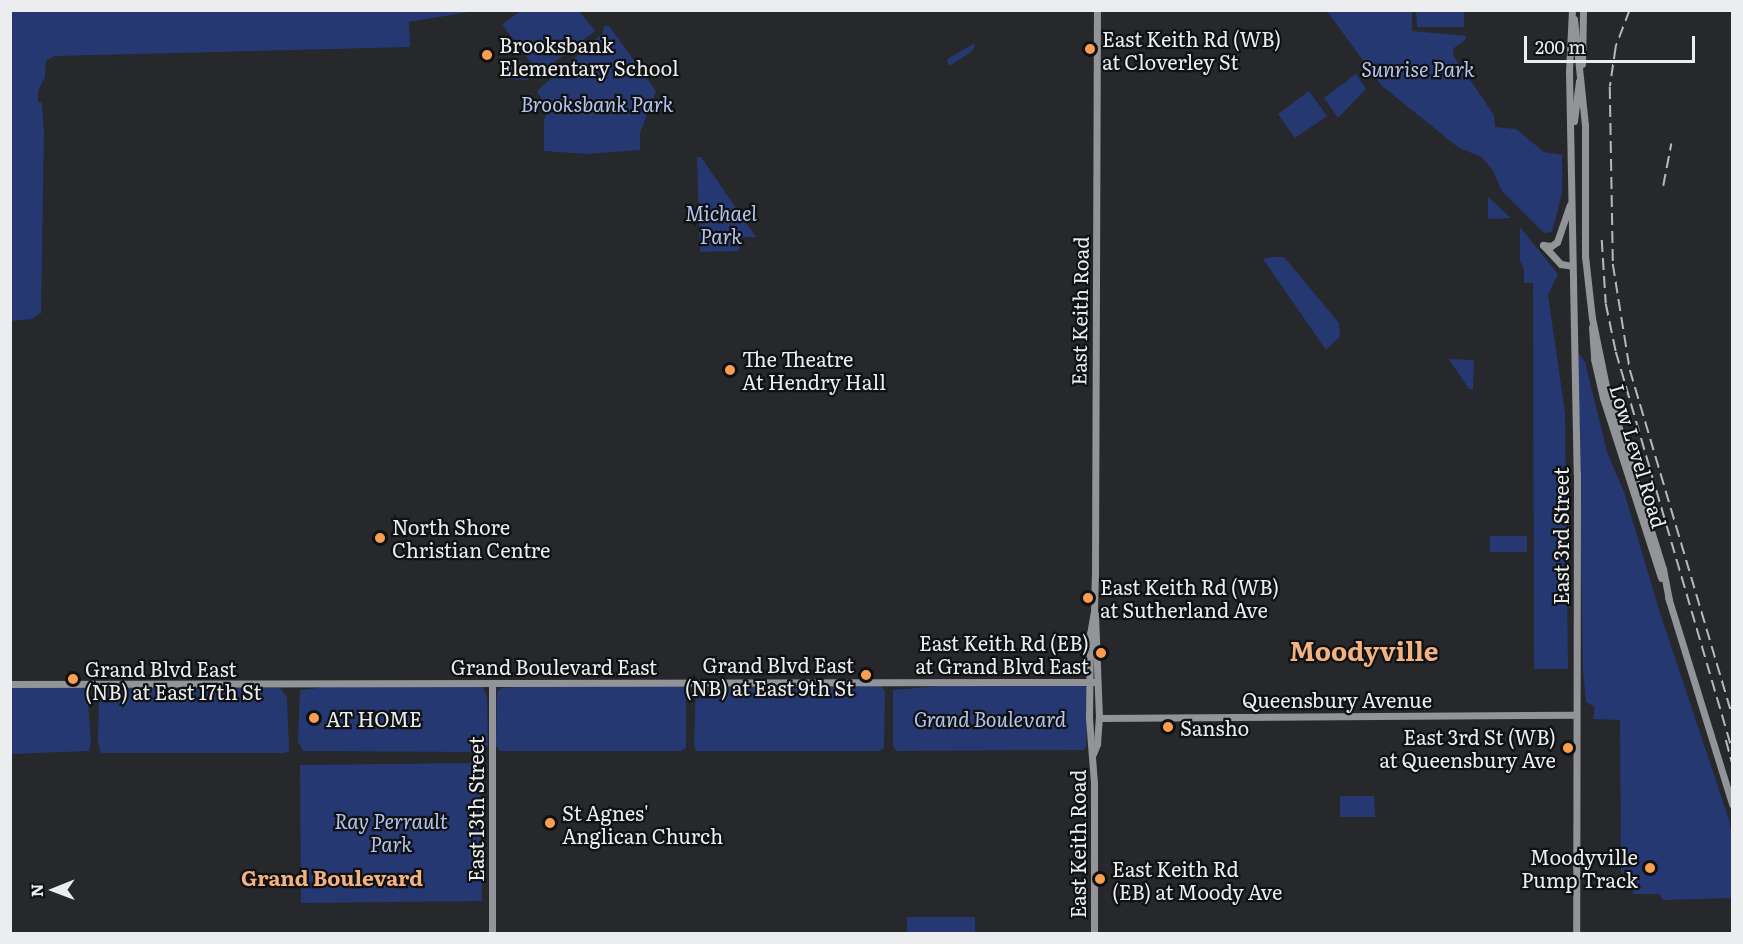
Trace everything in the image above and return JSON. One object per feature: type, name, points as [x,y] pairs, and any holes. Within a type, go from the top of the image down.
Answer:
[{"type":"main road","name":"East Keith Road","points":[[1093,754],[1097,744],[1098,718],[1090,634],[1094,612],[1097,10]]},
{"type":"main road","points":[[1572,10],[1581,75]]},
{"type":"main road","name":"East 3rd Street","points":[[1572,10],[1571,202],[1576,474],[1576,933]]},
{"type":"main road","points":[[1581,75],[1583,10]]},
{"type":"main road","name":"East 3rd Street","points":[[1571,138],[1581,75]]},
{"type":"main road","name":"Low Level Road","points":[[1581,75],[1585,124],[1585,256],[1594,359],[1603,398],[1732,804]]},
{"type":"main road","points":[[1571,202],[1557,242],[1551,246],[1543,245],[1561,264],[1572,266]]},
{"type":"main road","name":"East Keith Road","points":[[1093,682],[1089,700],[1093,754],[1094,933]]},
{"type":"main road","name":"Grand Boulevard East","points":[[10,684],[1093,682]]},
{"type":"main road","name":"East 13th Street","points":[[492,683],[492,933]]},
{"type":"main road","points":[[1089,700],[1094,715],[1098,718],[1090,731]]},
{"type":"main road","name":"Queensbury Avenue","points":[[1098,718],[1576,715]]},
{"type":"green space","points":[[11,10],[494,11],[469,12],[409,22],[410,47],[54,56],[46,61],[45,77],[38,91],[38,102],[42,103],[44,133],[41,313],[32,319],[11,321]]},
{"type":"green space","points":[[521,11],[579,11],[595,31],[539,74],[502,24]]},
{"type":"green space","name":"Sunrise Park","points":[[1327,11],[1412,11],[1412,31],[1466,36],[1465,40],[1454,48],[1453,55],[1494,115],[1495,127],[1516,129],[1544,152],[1562,155],[1562,193],[1552,232],[1544,233],[1502,191],[1493,171],[1482,157],[1459,148],[1381,85]]},
{"type":"green space","points":[[1416,11],[1464,11],[1464,27],[1417,27]]},
{"type":"green space","name":"Brooksbank Park","points":[[604,26],[609,26],[656,91],[640,133],[640,150],[586,154],[544,151],[544,119],[548,110],[537,91],[603,33]]},
{"type":"green space","points":[[973,44],[975,46],[971,52],[949,66],[947,60],[949,58]]},
{"type":"green space","points":[[521,62],[531,72],[532,77],[527,80],[506,79],[506,69]]},
{"type":"green space","points":[[1356,74],[1366,89],[1338,118],[1324,98]]},
{"type":"green space","points":[[1309,91],[1327,116],[1295,138],[1278,114]]},
{"type":"green space","name":"Michael Park","points":[[697,157],[701,157],[756,237],[739,237],[739,251],[700,252]]},
{"type":"green space","points":[[1488,197],[1511,218],[1488,219]]},
{"type":"green space","points":[[1520,227],[1558,274],[1548,295],[1565,413],[1568,669],[1534,669],[1533,283],[1524,283],[1524,269],[1520,261]]},
{"type":"green space","points":[[1284,257],[1339,323],[1340,337],[1326,350],[1263,259]]},
{"type":"green space","points":[[1578,352],[1585,362],[1607,452],[1624,492],[1661,616],[1729,820],[1732,833],[1732,898],[1663,900],[1659,894],[1633,894],[1633,873],[1621,873],[1620,720],[1593,719],[1595,707],[1586,702],[1583,670]]},
{"type":"green space","points":[[1449,359],[1474,360],[1473,389],[1469,389]]},
{"type":"green space","points":[[1490,536],[1527,536],[1527,552],[1490,552]]},
{"type":"green space","points":[[11,686],[87,688],[91,743],[89,751],[11,754]]},
{"type":"green space","points":[[335,686],[482,686],[487,696],[488,745],[484,750],[475,752],[303,751],[298,741],[300,690]]},
{"type":"green space","points":[[683,686],[686,692],[686,748],[681,751],[500,751],[496,745],[497,692],[501,688]]},
{"type":"green space","name":"Grand Boulevard","points":[[732,686],[882,686],[885,692],[884,748],[879,751],[696,751],[694,743],[696,690]]},
{"type":"green space","name":"Grand Boulevard","points":[[941,686],[1084,686],[1087,688],[1088,705],[1086,746],[1084,750],[896,751],[893,746],[893,690]]},
{"type":"green space","points":[[280,688],[287,697],[289,750],[285,753],[101,753],[98,743],[99,693],[104,689]]},
{"type":"green space","name":"Ray Perrault Park","points":[[480,763],[482,901],[301,903],[300,765]]},
{"type":"green space","points":[[1340,796],[1374,796],[1375,817],[1340,817]]},
{"type":"green space","points":[[907,917],[975,917],[975,933],[907,933]]},
{"type":"railway","points":[[1630,10],[1616,47],[1610,87],[1613,264],[1630,370],[1732,715]]},
{"type":"railway","points":[[1663,186],[1671,144]]},
{"type":"railway","points":[[1602,240],[1606,304],[1616,352],[1732,748]]},
{"type":"railway","points":[[1726,740],[1732,762]]},
{"type":"place","name":"East Keith Rd (WB) at Cloverley St","points":[[1090,49]]},
{"type":"place","name":"Brooksbank Elementary School","points":[[487,55]]},
{"type":"place","name":"The Theatre At Hendry Hall","points":[[730,370]]},
{"type":"place","name":"North Shore Christian Centre","points":[[380,538]]},
{"type":"place","name":"East Keith Rd (WB) at Sutherland Ave","points":[[1088,598]]},
{"type":"place","name":"East Keith Rd (EB) at Grand Blvd East","points":[[1101,653]]},
{"type":"place","name":"Grand Blvd East (NB) at East 9th St","points":[[866,675]]},
{"type":"place","name":"Grand Blvd East (NB) at East 17th St","points":[[73,679]]},
{"type":"place","name":"AT HOME","points":[[314,718]]},
{"type":"place","name":"Sansho","points":[[1168,727]]},
{"type":"place","name":"East 3rd St (WB) at Queensbury Ave","points":[[1568,748]]},
{"type":"place","name":"St Agnes' Anglican Church","points":[[550,823]]},
{"type":"place","name":"Moodyville Pump Track","points":[[1650,868]]},
{"type":"place","name":"East Keith Rd (EB) at Moody Ave","points":[[1100,879]]},
{"type":"district","name":"Moodyville","points":[[1364,650]]},
{"type":"district","name":"Grand Boulevard","points":[[332,877]]}]
